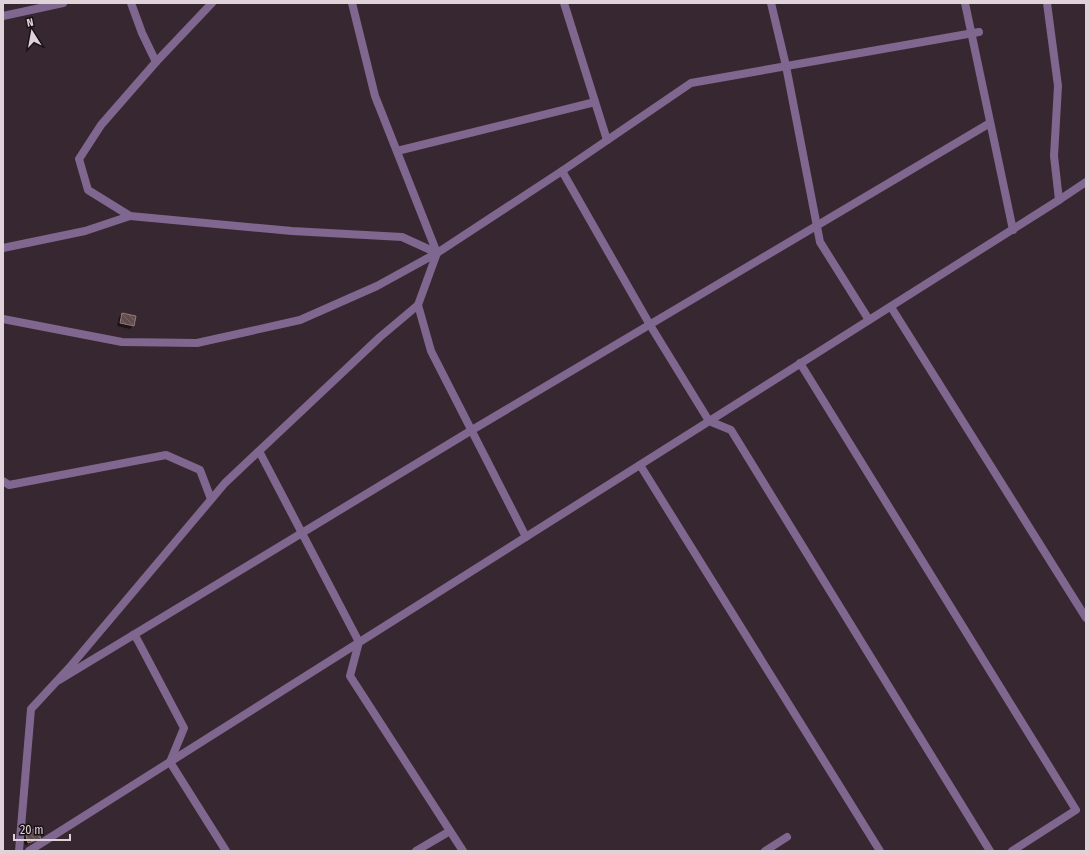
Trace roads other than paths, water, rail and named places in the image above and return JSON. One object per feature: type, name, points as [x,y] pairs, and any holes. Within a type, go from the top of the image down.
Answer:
[{"type":"street","points":[[3,16],[63,3]]},
{"type":"street","points":[[131,3],[142,33],[156,62]]},
{"type":"street","points":[[130,216],[88,190],[79,159],[101,125],[156,62],[212,3]]},
{"type":"street","points":[[19,851],[31,709],[70,668],[225,483],[380,336],[418,305],[437,252],[375,96],[352,3]]},
{"type":"street","points":[[564,3],[607,140]]},
{"type":"street","points":[[771,3],[786,66],[820,242],[869,320]]},
{"type":"street","points":[[965,3],[975,33],[990,123],[1012,230]]},
{"type":"street","points":[[1047,3],[1058,86],[1054,156],[1059,200]]},
{"type":"street","points":[[3,320],[122,342],[197,343],[300,320],[377,286],[437,252],[562,171],[692,83],[975,33]]},
{"type":"street","points":[[397,152],[595,102]]},
{"type":"street","points":[[59,680],[472,430],[990,123]]},
{"type":"street","points":[[562,171],[650,325],[709,421],[731,430],[990,851]]},
{"type":"street","points":[[29,851],[800,363],[891,307],[1086,182]]},
{"type":"street","points":[[3,248],[85,231],[130,216],[292,231],[402,237],[437,252]]},
{"type":"street","points":[[418,305],[431,351],[526,537]]},
{"type":"street","points":[[891,307],[1086,618]]},
{"type":"street","points":[[800,363],[1076,810],[1012,851]]},
{"type":"street","points":[[259,451],[359,642],[350,676],[462,851]]},
{"type":"street","points":[[3,481],[9,484],[166,456],[200,470],[212,499]]},
{"type":"street","points":[[640,465],[880,851]]},
{"type":"street","points":[[133,635],[137,639],[184,728],[170,762]]},
{"type":"street","points":[[170,762],[226,851]]},
{"type":"street","points":[[416,851],[450,831]]},
{"type":"street","points":[[765,851],[787,838]]}]
